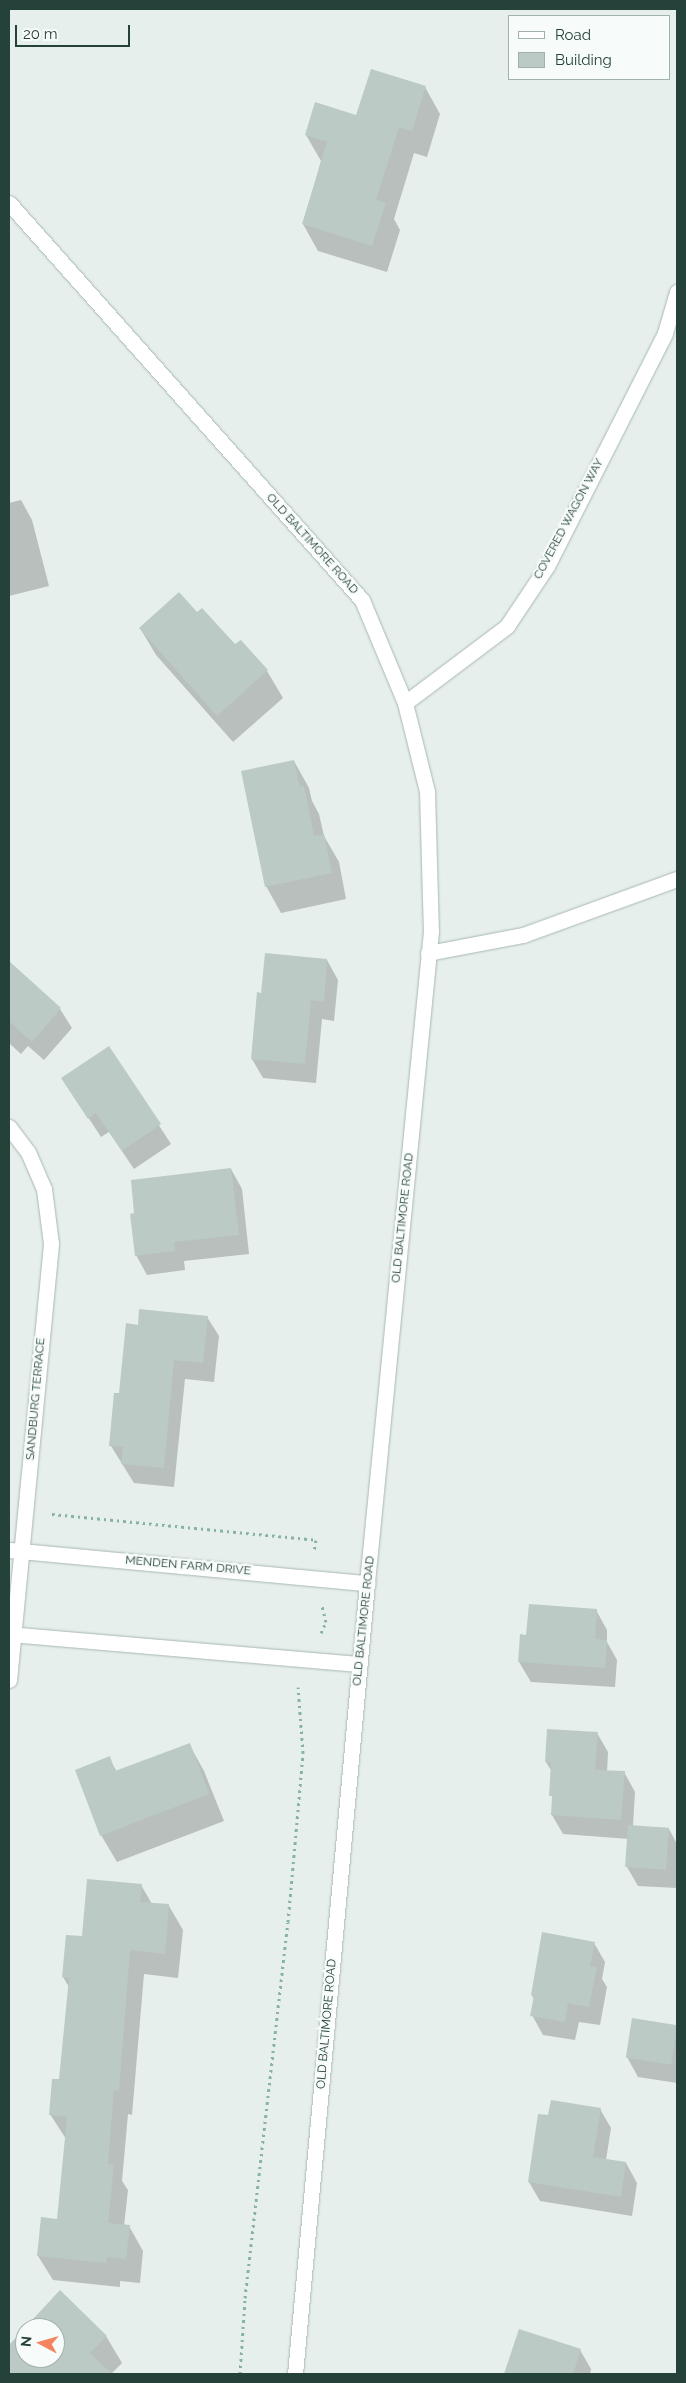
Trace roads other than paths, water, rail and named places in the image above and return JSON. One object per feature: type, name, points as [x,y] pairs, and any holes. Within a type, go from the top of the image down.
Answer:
[{"type":"street","name":"OLD BALTIMORE ROAD","points":[[9,203],[362,600],[404,703],[427,791],[431,931],[367,1583],[295,2374]]},
{"type":"street","name":"COVERED WAGON WAY","points":[[404,703],[506,626],[547,566],[665,333],[677,292]]},
{"type":"street","points":[[428,952],[523,935],[677,879]]},
{"type":"street","name":"SANDBURG TERRACE","points":[[9,1127],[28,1152],[44,1189],[51,1244],[25,1512],[15,1550],[9,1680]]},
{"type":"street","name":"MENDEN FARM DRIVE","points":[[15,1550],[367,1583]]},
{"type":"street","points":[[11,1634],[360,1664]]}]
